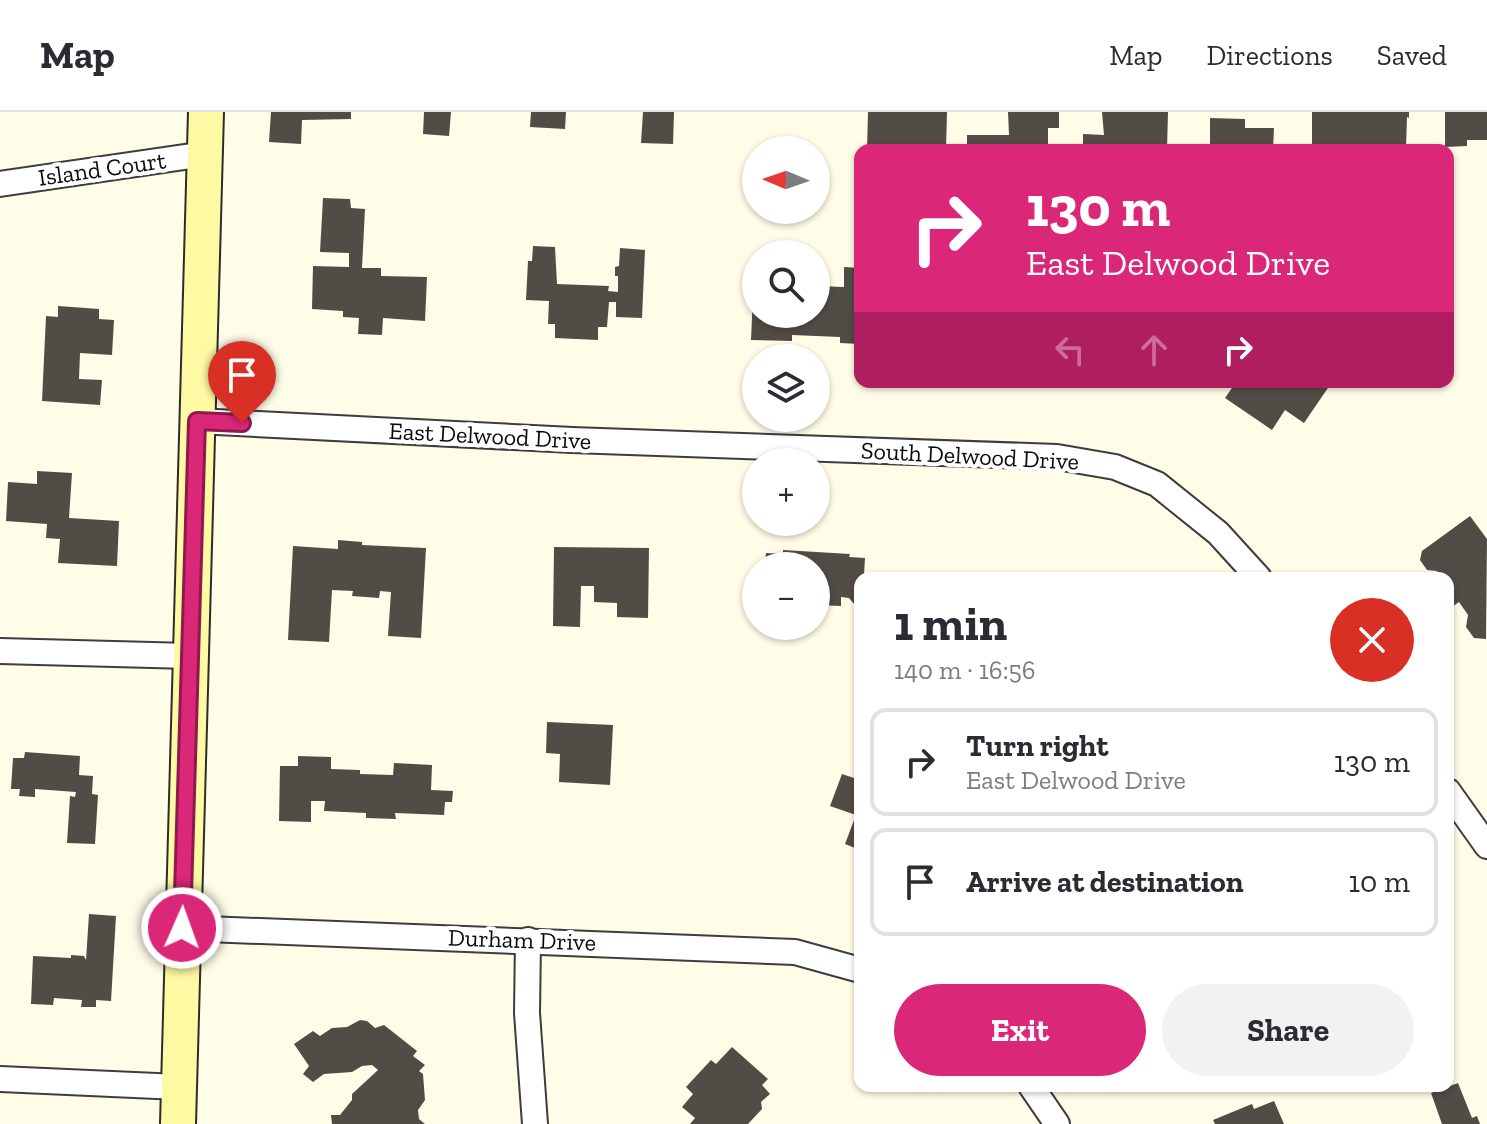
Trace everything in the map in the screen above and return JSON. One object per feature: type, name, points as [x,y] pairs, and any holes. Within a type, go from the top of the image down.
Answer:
[{"type":"main road","points":[[178,1124],[206,112]]},
{"type":"street","name":"Island Court","points":[[0,184],[205,154]]},
{"type":"street","name":"East Delwood Drive","points":[[197,421],[784,448]]},
{"type":"street","name":"South Delwood Drive","points":[[830,450],[1057,457],[1115,467],[1157,484],[1218,533],[1254,572]]},
{"type":"street","points":[[0,651],[190,656]]},
{"type":"street","points":[[1454,799],[1487,846]]},
{"type":"street","name":"Durham Drive","points":[[182,928],[795,952],[854,968]]},
{"type":"street","points":[[528,940],[527,1013],[535,1124]]},
{"type":"street","points":[[0,1079],[179,1087]]},
{"type":"street","points":[[1035,1092],[1057,1124]]},
{"type":"building","points":[[271,112],[351,112],[351,119],[302,120],[301,144],[269,142]]},
{"type":"building","points":[[424,112],[451,112],[449,136],[423,134]]},
{"type":"building","points":[[531,112],[566,112],[565,129],[530,127]]},
{"type":"building","points":[[643,112],[674,112],[673,144],[641,143]]},
{"type":"building","points":[[868,112],[947,112],[946,144],[867,144]]},
{"type":"building","points":[[1008,112],[1059,112],[1059,128],[1048,128],[1048,144],[967,144],[967,135],[1009,135]]},
{"type":"building","points":[[1102,112],[1168,112],[1167,144],[1083,144],[1083,134],[1104,135]]},
{"type":"building","points":[[1312,112],[1409,112],[1406,144],[1312,144]]},
{"type":"building","points":[[1445,112],[1487,112],[1487,140],[1467,140],[1467,146],[1445,144]]},
{"type":"building","points":[[1210,118],[1245,119],[1245,128],[1274,128],[1273,144],[1210,144]]},
{"type":"building","points":[[323,198],[350,199],[351,208],[365,209],[362,268],[381,268],[381,276],[427,277],[425,321],[383,318],[382,335],[358,334],[359,318],[343,317],[343,311],[312,309],[313,266],[349,267],[349,253],[320,252]]},
{"type":"building","points":[[533,246],[555,247],[557,284],[609,286],[608,291],[618,292],[615,267],[619,266],[620,248],[645,250],[642,318],[616,317],[616,302],[609,302],[607,327],[598,327],[598,340],[555,338],[555,324],[548,324],[549,301],[526,300],[528,261],[532,261]]},
{"type":"building","points":[[844,267],[854,268],[854,344],[840,343],[840,337],[792,335],[792,341],[751,340],[752,328],[830,328],[830,286],[844,287]]},
{"type":"building","points":[[58,306],[99,309],[99,319],[114,320],[112,355],[80,353],[79,379],[102,380],[100,405],[42,401],[46,316],[58,317]]},
{"type":"building","points":[[1232,388],[1328,388],[1304,423],[1285,410],[1272,430],[1225,398]]},
{"type":"building","points":[[37,471],[72,473],[69,518],[119,521],[117,566],[58,563],[60,539],[46,538],[47,524],[6,521],[8,482],[37,484]]},
{"type":"building","points":[[1470,516],[1487,539],[1486,639],[1474,638],[1466,627],[1468,615],[1459,602],[1454,606],[1454,572],[1427,570],[1420,560],[1422,551]]},
{"type":"building","points":[[338,540],[362,542],[362,545],[426,548],[421,638],[388,636],[391,592],[380,591],[379,598],[352,596],[353,591],[332,590],[329,642],[288,640],[293,546],[338,549]]},
{"type":"building","points":[[554,547],[649,548],[648,618],[617,617],[617,603],[594,602],[594,586],[581,586],[580,627],[553,626]]},
{"type":"building","points":[[830,553],[865,558],[864,572],[854,572],[854,604],[849,598],[841,597],[841,606],[830,606]]},
{"type":"building","points":[[547,722],[613,725],[610,785],[559,782],[560,754],[546,753]]},
{"type":"building","points":[[25,752],[80,756],[79,775],[93,776],[92,794],[98,795],[95,844],[67,843],[70,796],[75,797],[76,792],[35,789],[35,797],[19,796],[20,789],[11,789],[13,758],[24,758]]},
{"type":"building","points":[[298,756],[331,757],[331,769],[360,770],[360,774],[393,775],[394,763],[432,765],[431,790],[453,791],[452,802],[445,802],[444,815],[395,813],[396,819],[366,818],[366,813],[324,811],[325,801],[311,801],[311,822],[279,821],[280,766],[298,766]]},
{"type":"building","points":[[842,774],[854,778],[854,814],[830,806]]},
{"type":"building","points":[[854,820],[854,848],[845,844]]},
{"type":"building","points":[[89,914],[116,916],[111,1001],[96,1000],[96,1007],[81,1007],[82,1000],[54,998],[53,1005],[31,1004],[33,956],[71,958],[71,955],[84,956],[86,960]]},
{"type":"building","points":[[360,1020],[367,1021],[375,1028],[384,1025],[417,1051],[413,1056],[425,1065],[419,1071],[423,1074],[425,1100],[418,1110],[419,1119],[425,1124],[332,1124],[331,1115],[340,1115],[352,1100],[352,1094],[378,1070],[372,1065],[362,1066],[352,1072],[324,1074],[313,1082],[303,1074],[309,1066],[294,1044],[313,1031],[320,1036],[332,1028],[347,1027]]},
{"type":"building","points":[[732,1047],[768,1079],[762,1085],[770,1094],[761,1102],[762,1109],[748,1124],[690,1124],[695,1118],[682,1107],[693,1094],[686,1087],[711,1060],[716,1064]]},
{"type":"building","points":[[1458,1083],[1472,1118],[1477,1116],[1480,1124],[1442,1124],[1431,1093],[1454,1092],[1454,1084]]},
{"type":"building","points":[[1274,1101],[1284,1124],[1215,1124],[1213,1120],[1252,1104],[1254,1109]]},
{"type":"route","points":[[182,928],[197,421],[242,423]]}]
